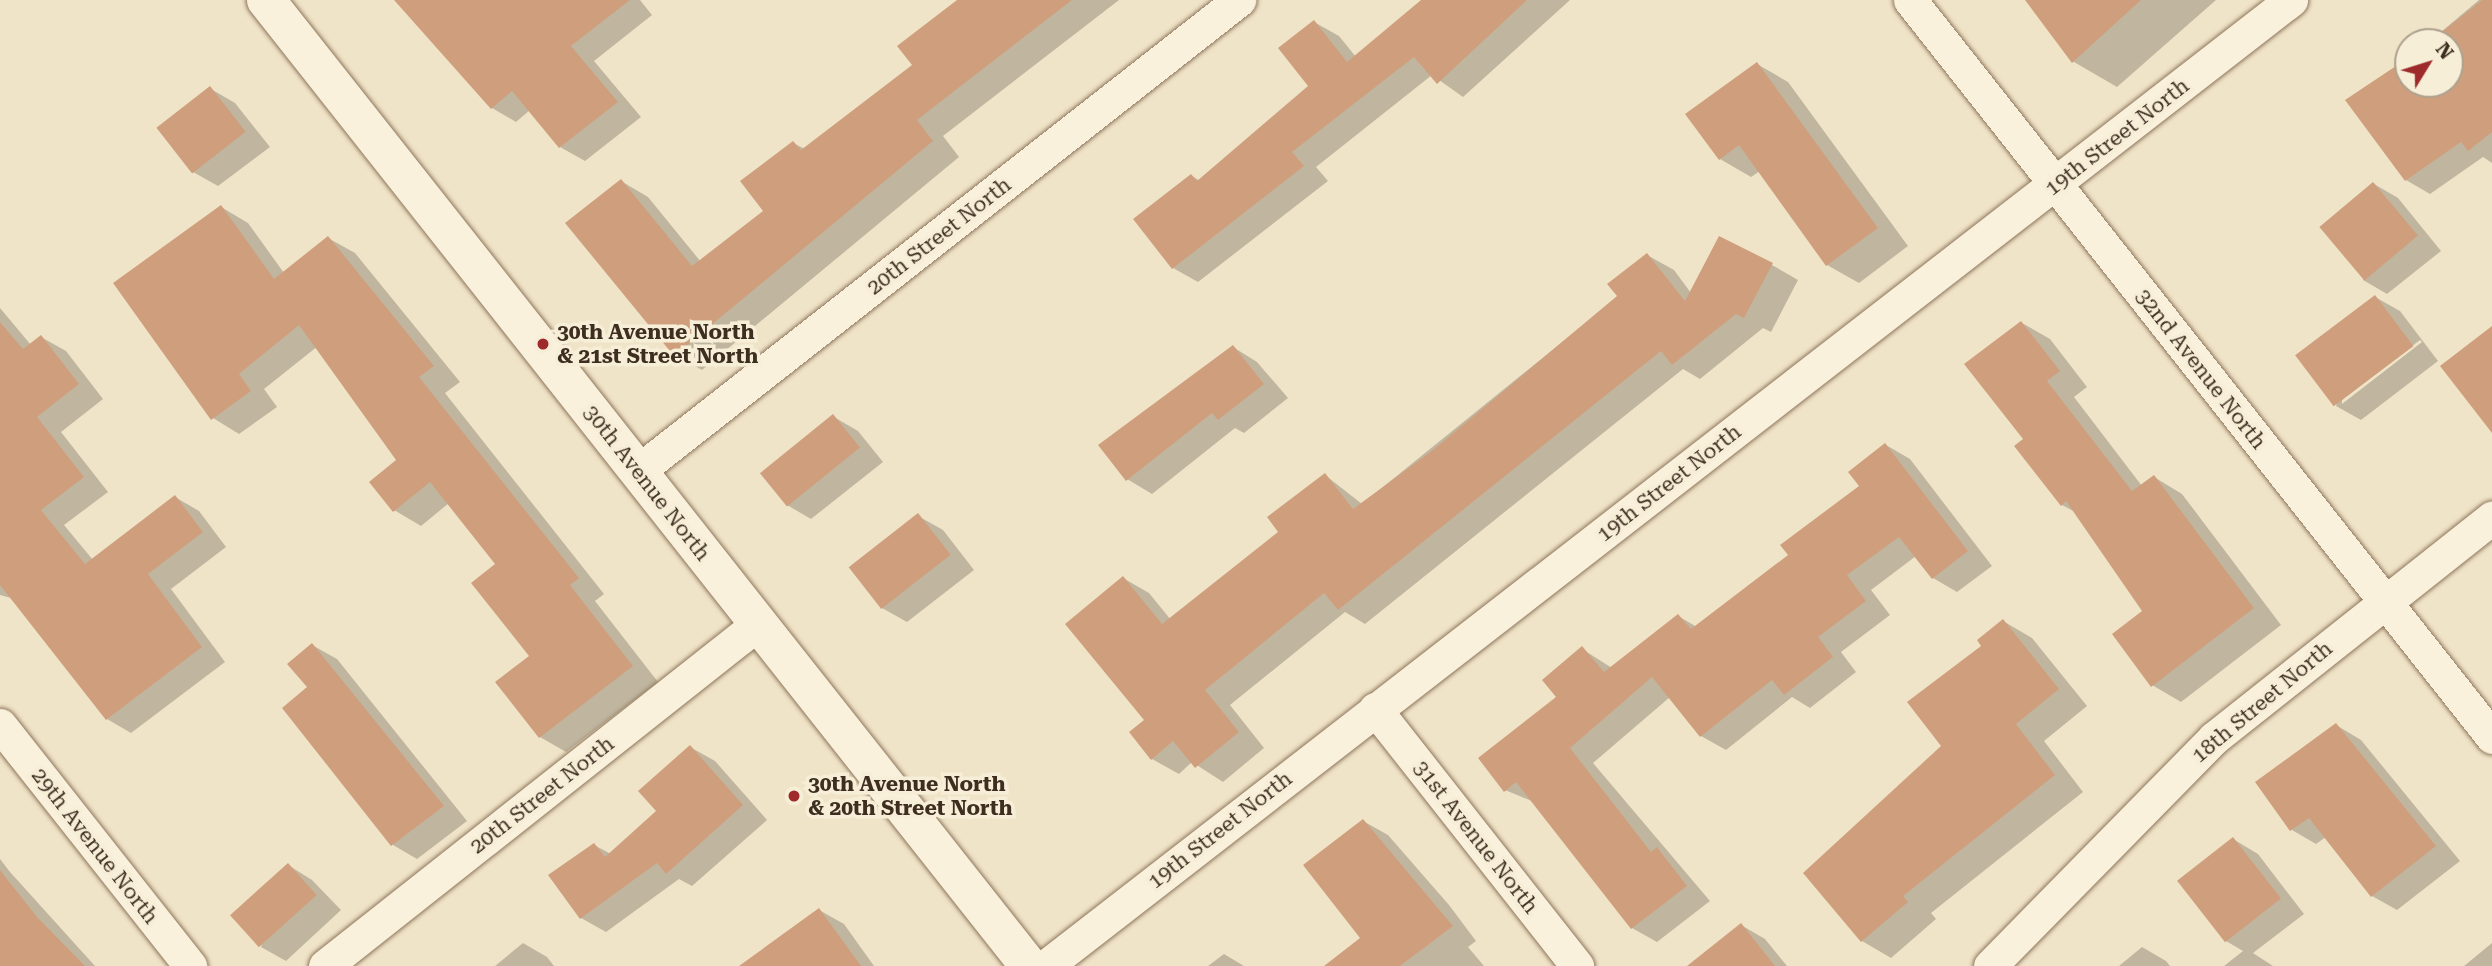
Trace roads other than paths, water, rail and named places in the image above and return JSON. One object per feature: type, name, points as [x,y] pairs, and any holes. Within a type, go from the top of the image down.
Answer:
[{"type":"street","name":"30th Avenue North","points":[[266,0],[1029,966]]},
{"type":"street","name":"20th Street North","points":[[638,471],[1238,0]]},
{"type":"street","name":"32nd Avenue North","points":[[1910,0],[2492,737]]},
{"type":"street","name":"19th Street North","points":[[1046,966],[2056,185],[2291,0]]},
{"type":"street","name":"18th Street North","points":[[1990,966],[2214,738],[2492,519]]},
{"type":"street","name":"20th Street North","points":[[325,966],[759,623]]},
{"type":"street","name":"31st Avenue North","points":[[1375,709],[1577,966]]},
{"type":"street","name":"29th Avenue North","points":[[0,725],[190,966]]},
{"type":"place","name":"30th Avenue North & 21st Street North","points":[[543,344]]},
{"type":"place","name":"30th Avenue North & 20th Street North","points":[[794,796]]}]
